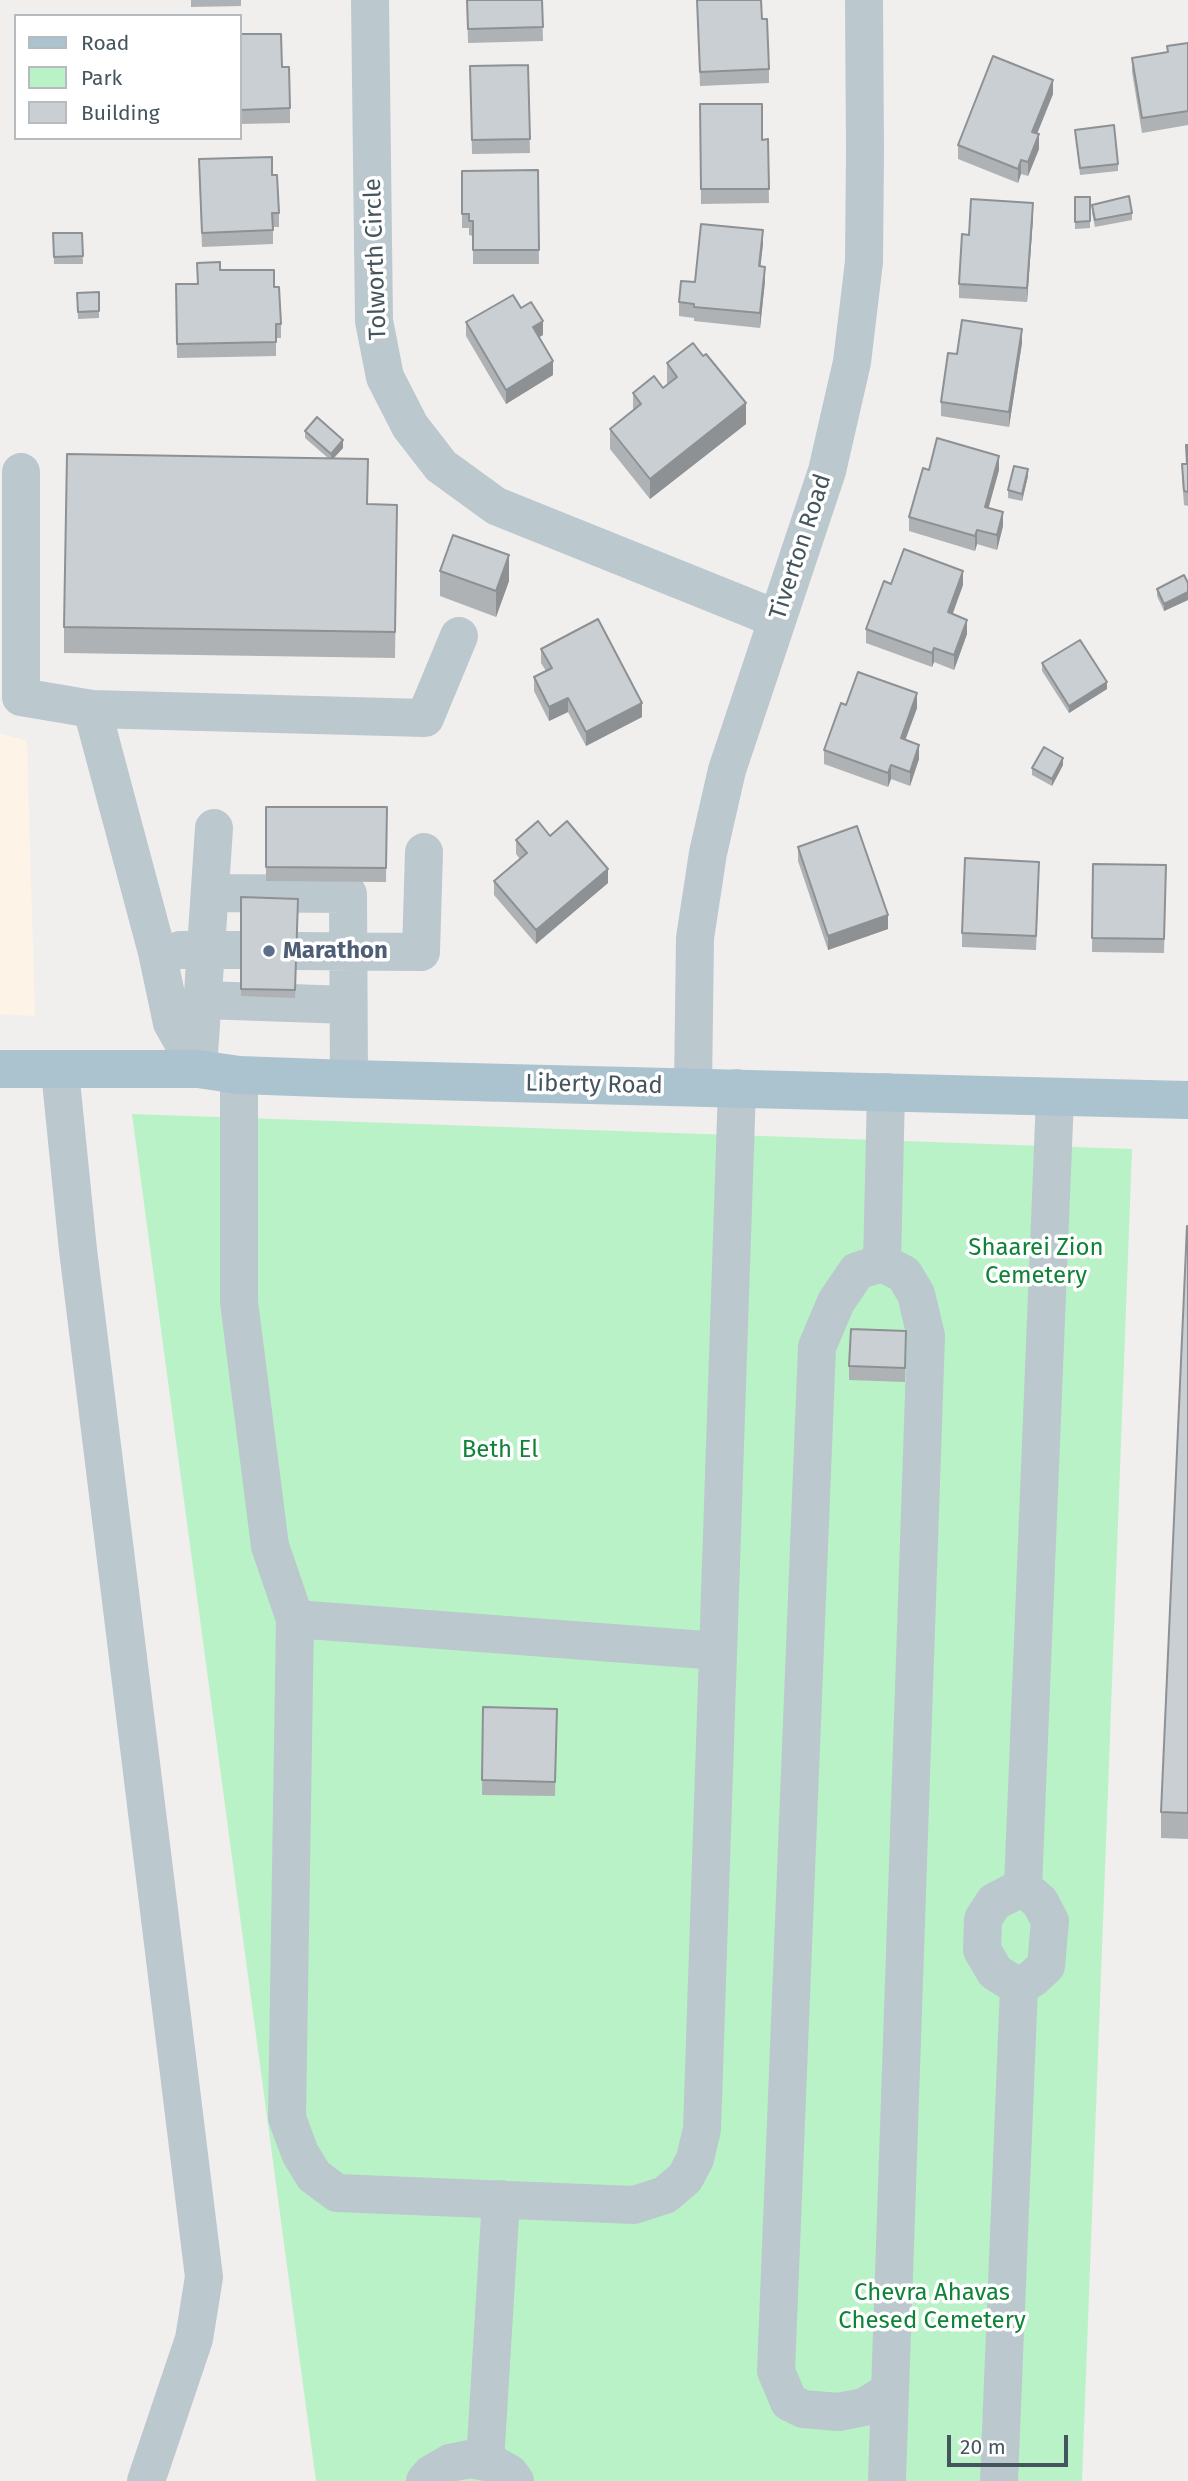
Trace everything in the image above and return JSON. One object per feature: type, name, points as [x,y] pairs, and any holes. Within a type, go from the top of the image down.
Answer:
[{"type":"main road","name":"Liberty Road","points":[[0,1069],[198,1069],[239,1075],[349,1079],[1188,1100]]},
{"type":"street","name":"Tolworth Circle","points":[[369,0],[374,321],[385,377],[410,426],[441,466],[496,506],[777,619]]},
{"type":"street","name":"Tiverton Road","points":[[693,1087],[695,938],[708,853],[727,770],[827,471],[852,362],[863,262],[864,0]]},
{"type":"street","points":[[21,472],[21,697],[92,709],[425,718],[459,636]]},
{"type":"street","points":[[92,709],[157,951],[172,1023],[198,1069]]},
{"type":"street","points":[[198,1069],[203,1000],[223,949],[210,893],[214,828]]},
{"type":"street","points":[[297,951],[421,953],[424,852]]},
{"type":"street","points":[[210,893],[348,894],[349,1079]]},
{"type":"street","points":[[157,951],[223,949]]},
{"type":"street","points":[[203,1000],[348,1005]]},
{"type":"street","points":[[60,1071],[78,1250],[204,2277],[194,2339],[146,2481]]},
{"type":"street","points":[[239,1075],[239,1302],[270,1546],[295,1619],[287,2119],[300,2153],[314,2176],[337,2193],[634,2205],[665,2195],[685,2178],[695,2159],[702,2129],[737,1088]]},
{"type":"street","points":[[882,1263],[886,1092]]},
{"type":"street","points":[[1023,1887],[1055,1097]]},
{"type":"street","points":[[887,2481],[926,1336],[916,1294],[904,1274],[882,1263],[858,1270],[836,1302],[817,1347],[776,2371],[789,2402],[803,2409],[838,2412],[864,2407],[890,2391]]},
{"type":"street","points":[[295,1619],[718,1651]]},
{"type":"street","points":[[1019,1987],[995,1972],[982,1950],[984,1919],[994,1902],[1023,1887]]},
{"type":"street","points":[[1019,1987],[1046,1966],[1050,1921],[1040,1902],[1023,1887]]},
{"type":"street","points":[[999,2481],[1019,1987]]},
{"type":"street","points":[[425,2481],[431,2473],[450,2463],[470,2459],[500,2472],[501,2200]]},
{"type":"shaded area","points":[[0,733],[27,741],[35,1016],[0,1014]]},
{"type":"green space","name":"Beth El","points":[[132,1114],[1132,1149],[1082,2481],[316,2481]]},
{"type":"building","points":[[467,0],[542,0],[543,27],[468,29]]},
{"type":"building","points":[[697,0],[761,0],[762,19],[767,19],[769,69],[700,72]]},
{"type":"building","points":[[242,34],[281,34],[282,67],[289,67],[290,108],[242,110]]},
{"type":"building","points":[[1188,43],[1188,111],[1142,118],[1132,58],[1168,52],[1167,46]]},
{"type":"building","points":[[993,56],[1053,80],[1032,132],[1039,134],[1028,162],[1021,160],[1018,169],[958,145]]},
{"type":"building","points":[[528,65],[530,139],[472,140],[470,66]]},
{"type":"building","points":[[700,104],[762,104],[762,140],[768,139],[769,189],[701,189]]},
{"type":"building","points":[[1114,125],[1118,164],[1080,168],[1075,130]]},
{"type":"building","points":[[272,157],[272,175],[277,175],[279,213],[272,213],[273,230],[202,233],[199,159]]},
{"type":"building","points":[[538,170],[539,250],[473,250],[473,221],[469,221],[469,214],[462,214],[462,171]]},
{"type":"building","points":[[1129,196],[1132,213],[1095,220],[1092,205]]},
{"type":"building","points":[[1075,197],[1090,197],[1090,221],[1075,222]]},
{"type":"building","points":[[971,199],[1033,203],[1027,288],[959,284],[962,234],[969,235]]},
{"type":"building","points":[[701,224],[763,230],[759,266],[765,267],[760,313],[694,307],[694,304],[679,302],[681,281],[695,282]]},
{"type":"building","points":[[53,233],[82,233],[83,256],[54,257]]},
{"type":"building","points":[[220,262],[220,270],[274,270],[274,287],[279,287],[281,324],[276,324],[276,342],[177,344],[176,284],[198,284],[197,263]]},
{"type":"building","points":[[99,292],[99,311],[78,312],[77,293]]},
{"type":"building","points":[[513,295],[521,308],[531,302],[543,321],[533,327],[553,361],[506,390],[466,322]]},
{"type":"building","points":[[962,320],[1022,329],[1009,412],[941,402],[948,353],[957,354]]},
{"type":"building","points":[[693,343],[703,356],[706,354],[746,403],[650,479],[610,429],[641,404],[633,393],[654,376],[663,388],[677,377],[667,363]]},
{"type":"building","points":[[317,417],[343,440],[331,454],[305,431]]},
{"type":"building","points":[[937,438],[999,456],[985,507],[1003,512],[997,535],[977,530],[975,536],[909,517],[923,468],[929,470]]},
{"type":"building","points":[[1188,445],[1188,492],[1184,491],[1182,464],[1187,464]]},
{"type":"building","points":[[67,454],[368,459],[367,504],[397,505],[395,632],[64,627]]},
{"type":"building","points":[[1014,466],[1028,469],[1022,494],[1008,490]]},
{"type":"building","points":[[453,535],[509,555],[496,591],[440,571]]},
{"type":"building","points":[[904,549],[963,571],[948,612],[967,620],[954,655],[934,648],[932,653],[866,629],[884,581],[891,584]]},
{"type":"building","points":[[1184,575],[1188,592],[1164,604],[1157,589]]},
{"type":"building","points":[[598,619],[642,703],[586,732],[568,698],[549,707],[534,677],[552,668],[541,649]]},
{"type":"building","points":[[1080,640],[1107,682],[1069,706],[1042,663]]},
{"type":"building","points":[[858,672],[917,693],[901,738],[919,745],[910,772],[891,765],[888,773],[824,750],[841,703],[846,705]]},
{"type":"building","points":[[1044,747],[1063,758],[1052,779],[1032,768]]},
{"type":"building","points":[[266,807],[387,807],[386,868],[266,867]]},
{"type":"building","points":[[538,821],[550,836],[567,821],[608,869],[536,930],[494,881],[527,853],[516,840]]},
{"type":"building","points":[[857,826],[888,915],[828,936],[798,847]]},
{"type":"building","points":[[965,858],[1039,862],[1036,936],[962,933]]},
{"type":"building","points":[[1093,864],[1166,865],[1164,939],[1092,938]]},
{"type":"building","name":"Marathon","points":[[241,897],[298,899],[295,990],[241,989]]},
{"type":"building","points":[[1188,1226],[1188,1813],[1161,1812]]},
{"type":"building","points":[[851,1329],[906,1331],[905,1368],[849,1366]]},
{"type":"building","points":[[483,1707],[557,1709],[555,1782],[482,1780]]},
{"type":"place","name":"Marathon","points":[[269,951]]},
{"type":"park label","name":"Shaarei Zion Cemetery","points":[[1036,1262]]},
{"type":"park label","name":"Chevra Ahavas Chesed Cemetery","points":[[932,2307]]}]
